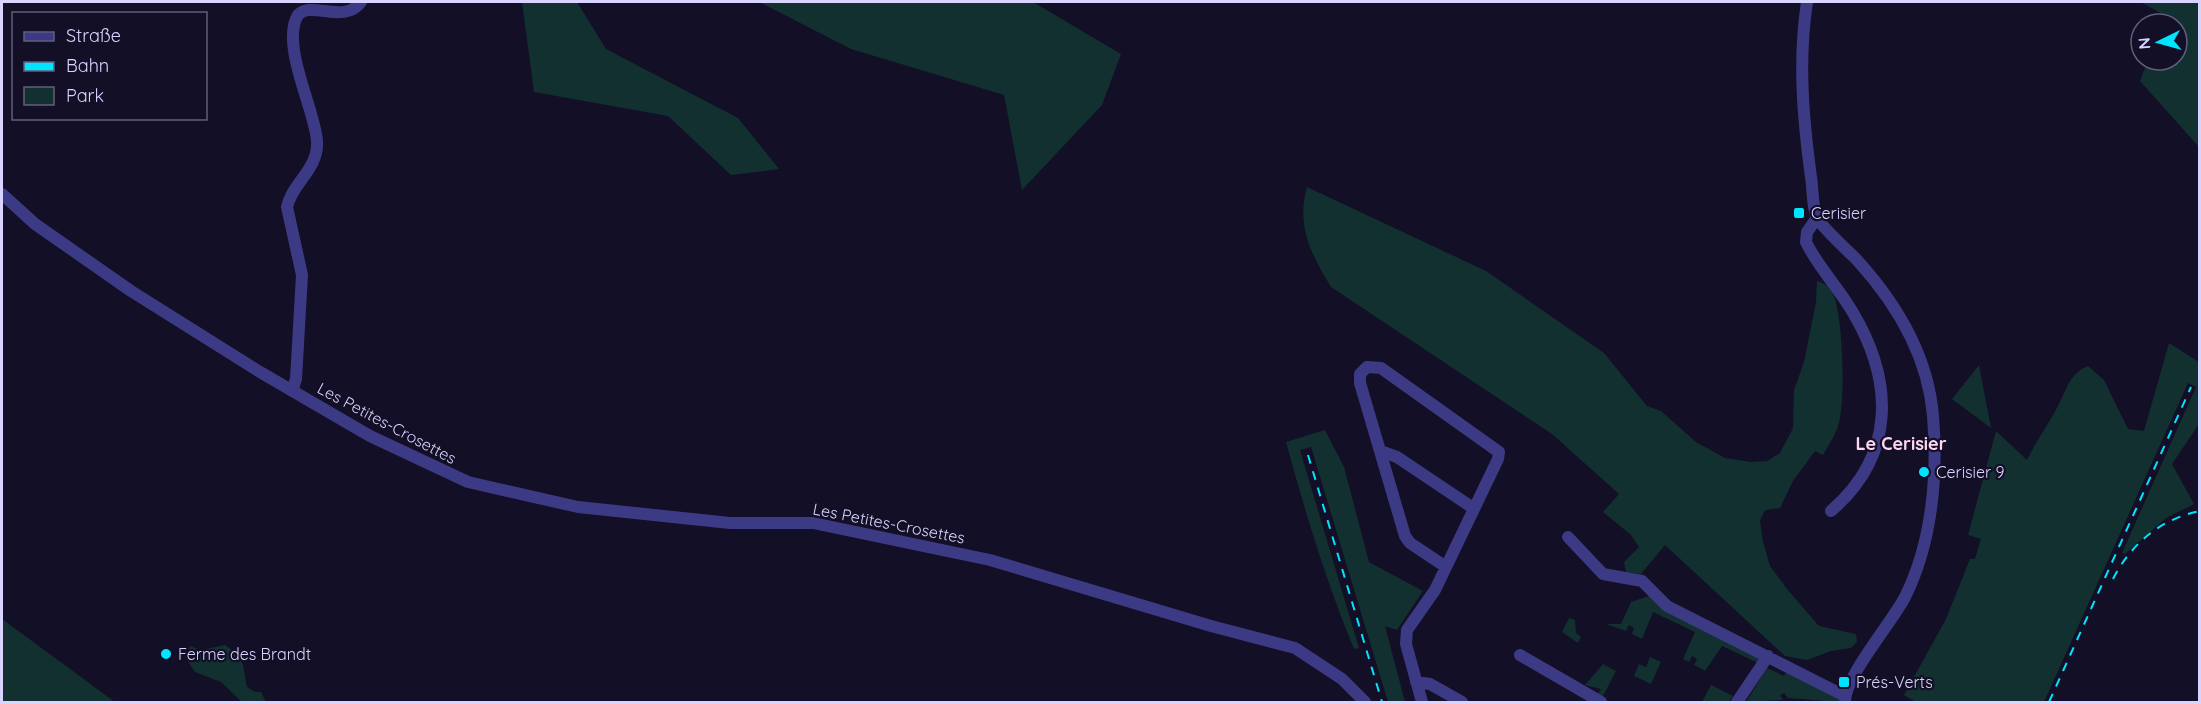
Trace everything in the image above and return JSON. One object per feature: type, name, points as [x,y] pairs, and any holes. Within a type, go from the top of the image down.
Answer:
[{"type":"street","name":"Les Petites-Crosettes","points":[[292,391],[296,375],[302,281],[287,207],[291,196],[312,166],[317,147],[315,128],[298,71],[295,25],[300,13],[306,9],[346,12],[361,2]]},
{"type":"street","points":[[1568,537],[1603,574],[1642,581],[1667,606],[1768,656],[1845,699],[1850,681],[1896,613],[1924,548],[1933,488],[1933,415],[1924,368],[1913,338],[1899,314],[1878,283],[1817,218],[1802,92],[1802,55],[1807,2]]},
{"type":"street","name":"Les Petites-Crosettes","points":[[2,194],[35,224],[131,291],[292,391],[370,436],[468,482],[578,507],[730,523],[813,523],[990,560],[1211,626],[1296,648],[1342,679],[1365,702]]},
{"type":"street","points":[[1817,218],[1807,232],[1806,242],[1864,333],[1879,371],[1883,399],[1881,428],[1873,454],[1856,486],[1831,511]]},
{"type":"street","points":[[1422,702],[1406,644],[1407,630],[1433,595],[1498,459],[1498,449],[1381,368],[1373,366],[1362,371],[1359,380],[1407,540],[1446,567]]},
{"type":"street","points":[[1380,451],[1397,457],[1473,508]]},
{"type":"street","points":[[1520,655],[1601,702]]},
{"type":"street","points":[[1737,702],[1768,656]]},
{"type":"street","points":[[1416,682],[1430,684],[1462,702]]},
{"type":"green space","points":[[522,2],[577,2],[606,49],[738,118],[779,169],[731,175],[668,116],[534,92]]},
{"type":"green space","points":[[759,2],[1033,2],[1121,54],[1102,105],[1022,190],[1004,95],[851,49]]},
{"type":"green space","points":[[2141,2],[2199,2],[2199,147],[2140,81],[2143,72],[2189,72],[2189,12],[2159,12]]},
{"type":"green space","points":[[1307,187],[1486,271],[1604,353],[1647,406],[1661,411],[1696,442],[1725,458],[1751,462],[1767,461],[1780,453],[1793,428],[1794,390],[1804,362],[1816,302],[1817,281],[1827,286],[1833,293],[1840,323],[1843,381],[1838,426],[1823,455],[1815,451],[1793,481],[1780,508],[1765,510],[1760,521],[1770,566],[1787,589],[1819,626],[1856,634],[1857,642],[1851,648],[1831,651],[1807,660],[1785,656],[1665,545],[1641,574],[1626,572],[1624,562],[1639,547],[1631,535],[1603,512],[1619,494],[1552,434],[1331,287],[1317,263],[1304,227],[1303,214]]},
{"type":"green space","points":[[2169,343],[2199,362],[2199,424],[2172,464],[2194,504],[2166,518],[2125,554],[2122,553],[2196,387],[2188,383],[2044,702],[1916,702],[1904,695],[1946,619],[1970,559],[1975,559],[1981,539],[1968,535],[1996,431],[2027,460],[2069,383],[2077,373],[2088,366],[2104,380],[2128,429],[2144,431]]},
{"type":"green space","points":[[1979,365],[1991,428],[1952,399]]},
{"type":"green space","points":[[1325,430],[1344,467],[1369,562],[1423,591],[1397,630],[1385,626],[1405,702],[1388,702],[1311,447],[1300,450],[1359,648],[1354,649],[1344,623],[1325,572],[1301,494],[1286,442]]},
{"type":"green space","points":[[1649,596],[1762,656],[1758,663],[1722,646],[1705,671],[1694,665],[1697,659],[1692,656],[1689,662],[1683,659],[1695,632],[1653,612],[1642,639],[1632,634],[1634,628],[1629,625],[1626,631],[1606,624],[1621,624],[1631,602]]},
{"type":"green space","points":[[1569,618],[1575,620],[1576,633],[1581,637],[1578,643],[1562,632]]},
{"type":"green space","points":[[2,619],[115,702],[2,702]]},
{"type":"green space","points":[[225,645],[240,659],[247,687],[255,692],[261,692],[266,702],[242,702],[221,682],[195,672],[185,657],[190,646],[201,650]]},
{"type":"green space","points":[[1650,657],[1661,662],[1651,684],[1634,676],[1639,664],[1646,667]]},
{"type":"green space","points":[[1603,664],[1616,671],[1603,696],[1598,694],[1601,689],[1585,685]]},
{"type":"green space","points":[[1767,668],[1784,676],[1788,668],[1840,702],[1788,698],[1784,693],[1780,695],[1783,700],[1746,702]]},
{"type":"green space","points":[[1711,685],[1733,696],[1729,702],[1702,702]]},
{"type":"railway","points":[[2049,702],[2191,387]]},
{"type":"railway","points":[[1308,455],[1382,702]]},
{"type":"railway","points":[[2113,579],[2120,566],[2148,535],[2172,520],[2200,511]]},
{"type":"place","name":"Cerisier","points":[[1799,213]]},
{"type":"place","name":"Cerisier 9","points":[[1924,472]]},
{"type":"place","name":"Ferme des Brandt","points":[[166,654]]},
{"type":"place","name":"Prés-Verts","points":[[1844,682]]},
{"type":"district","name":"Le Cerisier","points":[[1901,443]]}]
